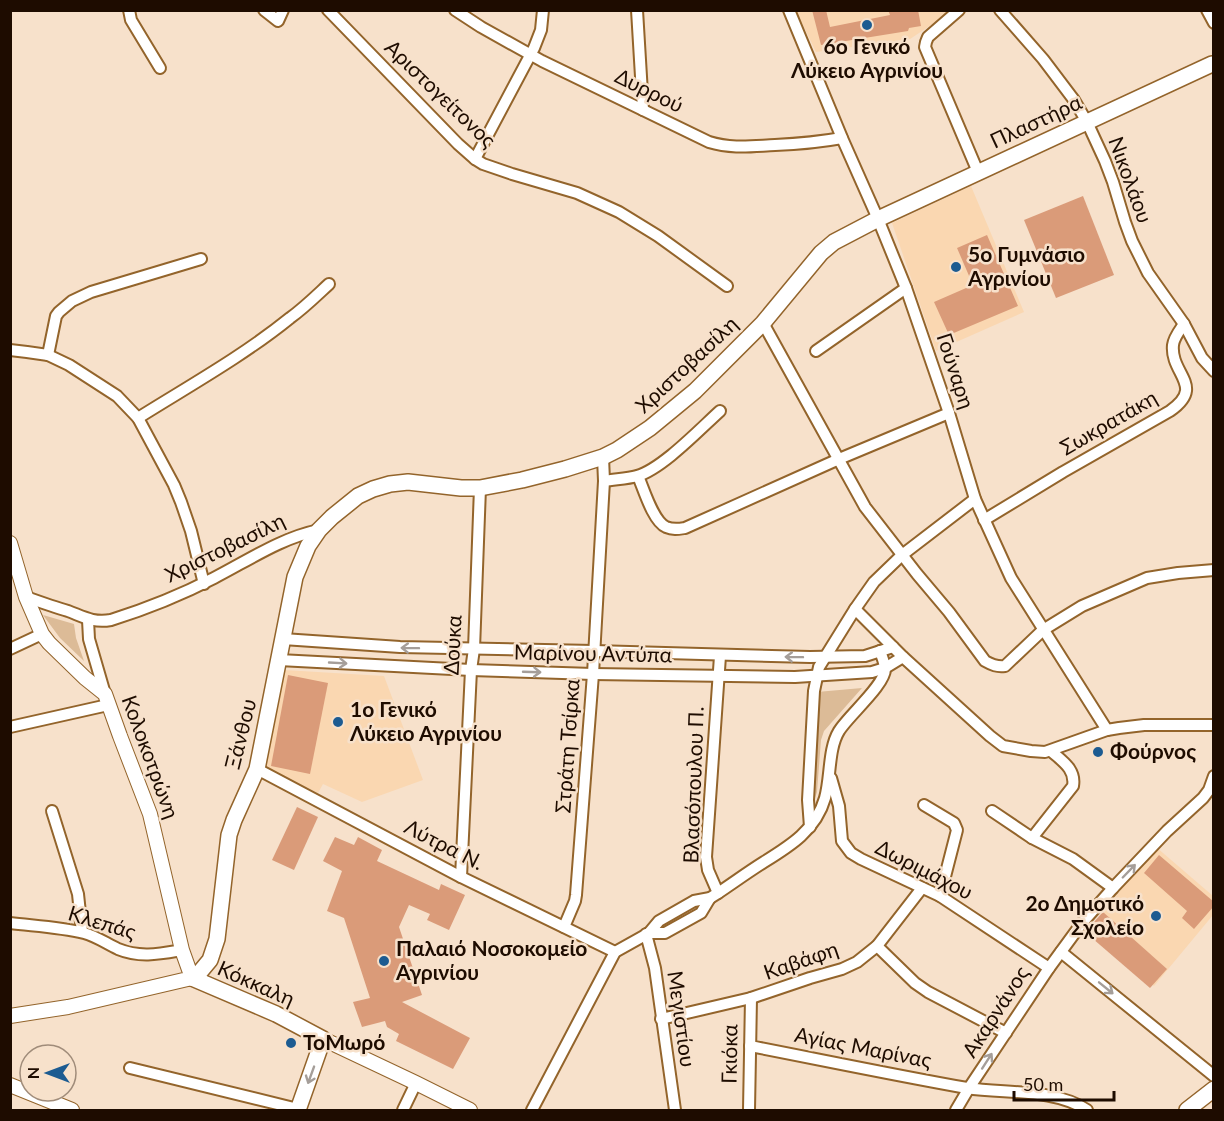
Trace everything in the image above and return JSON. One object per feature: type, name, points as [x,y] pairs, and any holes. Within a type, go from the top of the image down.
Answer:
[{"type":"main road","name":"Πλαστήρα","points":[[878,219],[1212,64]]},
{"type":"main road","name":"Χριστοβασίλη","points":[[319,530],[358,496],[382,486],[408,482],[480,488],[543,475],[603,457],[636,438],[677,407],[702,384],[763,322],[821,253],[834,242],[878,219]]},
{"type":"main road","name":"Ξάνθου","points":[[192,978],[206,966],[214,951],[229,835],[257,769],[295,578],[308,546],[319,530]]},
{"type":"main road","name":"Κόκκαλη","points":[[192,978],[276,1014],[323,1039]]},
{"type":"main road","points":[[298,1110],[323,1039]]},
{"type":"main road","points":[[1187,1110],[1214,1089]]},
{"type":"street","points":[[129,10],[131,20],[160,68]]},
{"type":"street","points":[[264,10],[278,21],[283,10]]},
{"type":"street","name":"Αριστογείτονος","points":[[328,10],[475,159],[502,171],[576,193],[619,212],[658,236],[727,285]]},
{"type":"street","name":"Δυρρού","points":[[455,10],[531,55],[709,142],[740,147],[842,138]]},
{"type":"street","points":[[475,159],[531,55],[541,30],[543,10]]},
{"type":"street","points":[[637,10],[643,110]]},
{"type":"street","name":"Γούναρη","points":[[789,10],[906,288],[949,413],[975,500],[1011,578],[1107,730]]},
{"type":"street","points":[[959,10],[928,37],[925,47],[978,172]]},
{"type":"street","name":"Νικολάου","points":[[1000,10],[1043,59],[1074,100],[1087,122],[1113,182],[1125,222],[1139,255],[1153,281],[1184,324],[1202,358],[1214,371]]},
{"type":"street","points":[[1207,10],[1214,23]]},
{"type":"street","points":[[48,355],[56,316],[77,298],[201,259]]},
{"type":"street","points":[[138,418],[262,340],[329,284]]},
{"type":"street","points":[[816,351],[906,288]]},
{"type":"street","points":[[763,322],[865,507],[986,661],[992,665],[1005,666],[1043,630],[1082,606],[1141,580],[1178,573],[1214,570]]},
{"type":"street","name":"Σωκρατάκη","points":[[984,520],[1072,466],[1170,411],[1182,401],[1185,397],[1186,386],[1174,355],[1173,345],[1184,324]]},
{"type":"street","points":[[10,350],[48,355],[69,365],[117,396],[138,418],[181,502],[204,584]]},
{"type":"street","points":[[604,481],[638,476],[668,458],[720,411]]},
{"type":"street","points":[[638,476],[660,524],[676,530],[949,413]]},
{"type":"street","name":"Στράτη Τσίρκα","points":[[564,927],[576,895],[593,674],[604,481],[603,457]]},
{"type":"street","name":"Δούκα","points":[[461,877],[474,649],[480,488]]},
{"type":"street","points":[[810,827],[808,800],[814,691],[816,676],[824,657],[874,582],[902,555],[975,500]]},
{"type":"street","name":"Χριστοβασίλη","points":[[26,597],[88,620],[102,621],[121,617],[204,584],[283,541],[319,530]]},
{"type":"street","name":"Κολοκοτρώνη","points":[[10,543],[26,597],[42,634],[107,699],[150,814],[182,950],[192,978]]},
{"type":"street","points":[[855,609],[903,657],[999,744],[1031,751],[1051,751],[1107,730],[1144,725],[1214,725]]},
{"type":"street","points":[[10,727],[107,699],[92,650],[88,620]]},
{"type":"street","points":[[10,649],[42,634]]},
{"type":"street","name":"Μαρίνου Αντύπα","points":[[283,639],[384,647],[720,656],[865,656],[893,647]]},
{"type":"street","points":[[382,665],[384,647]]},
{"type":"street","points":[[532,1110],[615,952],[647,934],[659,921],[685,906],[714,895],[794,843],[810,827],[825,801],[832,752],[837,735],[883,677],[885,668],[880,651]]},
{"type":"street","name":"Βλασόπουλου Π.","points":[[714,895],[706,857],[720,656]]},
{"type":"street","name":"Μαρίνου Αντύπα","points":[[279,660],[471,670],[795,677],[867,672],[885,668],[903,657]]},
{"type":"street","points":[[1032,838],[1073,786],[1072,770],[1051,751]]},
{"type":"street","name":"Λύτρα Ν.","points":[[257,769],[461,877],[615,952]]},
{"type":"street","name":"Δωριμάχου","points":[[830,774],[837,799],[842,842],[845,846],[861,859],[940,896],[1049,968]]},
{"type":"street","name":"Ακαρνάνος","points":[[957,1110],[1006,1032],[1082,922],[1167,831],[1203,798],[1214,776]]},
{"type":"street","points":[[924,805],[954,823],[957,831],[940,896]]},
{"type":"street","points":[[52,811],[78,894],[82,932]]},
{"type":"street","points":[[992,811],[1032,838],[1073,859],[1113,888]]},
{"type":"street","name":"Καβάφη","points":[[661,1019],[751,998],[849,966],[877,946],[922,888]]},
{"type":"street","name":"Κλεπάς","points":[[10,923],[82,932],[134,954],[148,955],[182,950]]},
{"type":"street","name":"Μεγιστίου","points":[[647,934],[655,968],[675,1110]]},
{"type":"street","points":[[877,946],[915,983],[928,992],[1006,1032]]},
{"type":"street","points":[[1061,951],[1214,1076]]},
{"type":"street","name":"Κόκκαλη","points":[[10,1016],[68,1007],[192,978]]},
{"type":"street","name":"Γκιόκα","points":[[748,1110],[751,998]]},
{"type":"street","name":"Κόκκαλη","points":[[323,1039],[470,1110]]},
{"type":"street","name":"Αγίας Μαρίνας","points":[[750,1047],[969,1088],[1050,1096],[1067,1100],[1087,1110]]},
{"type":"street","points":[[130,1068],[298,1110]]},
{"type":"street","points":[[403,1110],[416,1083]]},
{"type":"street","points":[[10,1085],[72,1110]]},
{"type":"shaded area","name":"6ο Γενικό Λύκειο Αγρινίου","points":[[796,11],[952,11],[910,39],[816,52]]},
{"type":"shaded area","name":"5ο Γυμνάσιο Αγρινίου","points":[[971,186],[1024,312],[936,351],[892,223]]},
{"type":"shaded area","points":[[43,615],[74,624],[84,661],[60,638]]},
{"type":"shaded area","name":"1ο Γενικό Λύκειο Αγρινίου","points":[[284,670],[384,676],[423,780],[362,802],[323,784],[318,793],[266,768]]},
{"type":"shaded area","points":[[862,688],[824,731],[815,798],[813,797],[817,692]]},
{"type":"shaded area","name":"2ο Δημοτικό Σχολείο","points":[[1156,847],[1213,896],[1213,915],[1154,986],[1088,930]]},
{"type":"building","points":[[812,10],[826,10],[830,27],[890,15],[888,10],[918,10],[921,26],[909,28],[908,31],[821,45]]},
{"type":"building","points":[[1083,196],[1114,275],[1056,298],[1024,220]]},
{"type":"building","points":[[987,235],[1018,306],[949,335],[934,302],[973,285],[957,248]]},
{"type":"building","points":[[288,675],[328,683],[310,774],[271,766]]},
{"type":"building","points":[[297,807],[318,817],[294,870],[272,860]]},
{"type":"building","points":[[335,837],[354,845],[358,837],[382,850],[377,861],[439,890],[441,884],[465,895],[449,930],[427,920],[430,914],[409,905],[399,927],[422,995],[402,1002],[470,1038],[453,1069],[396,1041],[399,1034],[387,1027],[385,1021],[362,1027],[353,1002],[370,998],[344,918],[327,911],[342,871],[323,861]]},
{"type":"building","points":[[1159,855],[1214,902],[1214,906],[1194,929],[1182,918],[1187,911],[1144,873]]},
{"type":"building","points":[[1103,912],[1167,969],[1150,988],[1085,932]]},
{"type":"place","name":"6ο Γενικό Λύκειο Αγρινίου","points":[[867,25]]},
{"type":"place","name":"5ο Γυμνάσιο Αγρινίου","points":[[956,267]]},
{"type":"place","name":"1ο Γενικό Λύκειο Αγρινίου","points":[[338,722]]},
{"type":"place","name":"Φούρνος","points":[[1098,752]]},
{"type":"place","name":"2ο Δημοτικό Σχολείο","points":[[1156,916]]},
{"type":"place","name":"Παλαιό Νοσοκομείο Αγρινίου","points":[[384,961]]},
{"type":"place","name":"ΤοΜωρό","points":[[291,1043]]}]
